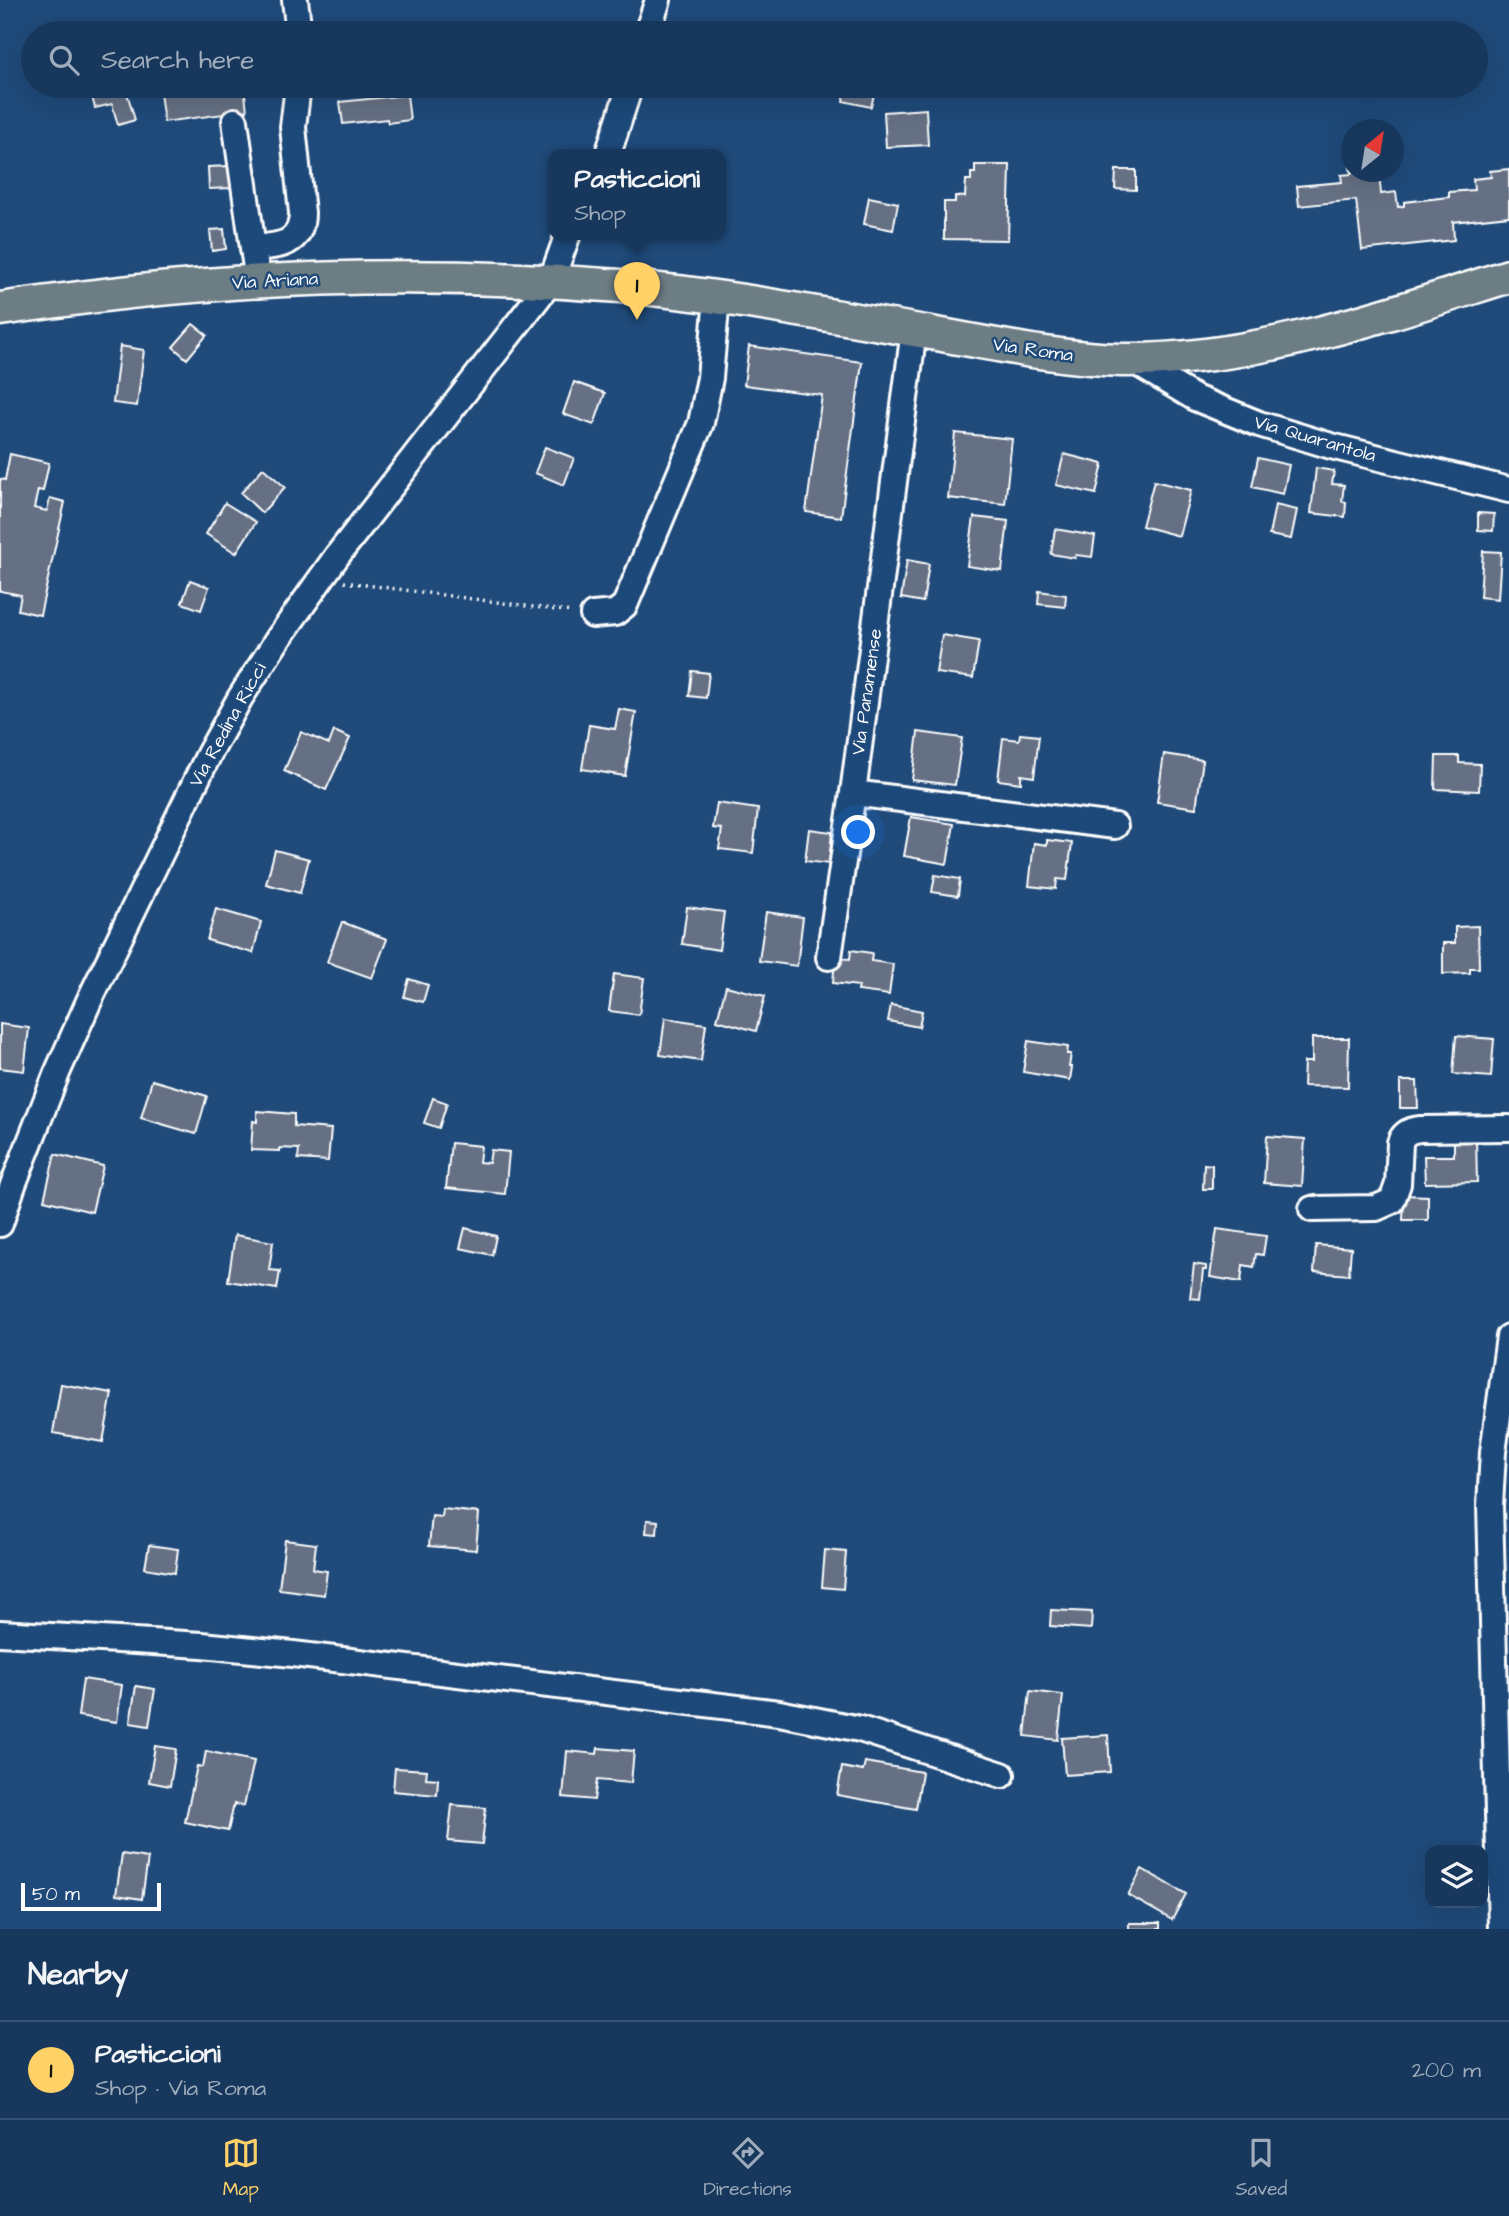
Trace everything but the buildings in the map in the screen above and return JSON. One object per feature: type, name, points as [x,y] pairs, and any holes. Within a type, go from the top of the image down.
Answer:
[{"type":"main road","name":"Via Ariana","points":[[0,309],[147,290],[258,281],[422,276],[551,281]]},
{"type":"main road","name":"Via Roma","points":[[551,281],[717,297],[1032,351],[1132,360],[1200,355],[1294,338],[1382,316],[1509,276]]},
{"type":"street","points":[[295,0],[298,21]]},
{"type":"street","points":[[651,21],[658,0]]},
{"type":"street","points":[[253,248],[282,244],[294,238],[301,227],[302,213],[293,127],[297,98]]},
{"type":"street","points":[[610,149],[626,98]]},
{"type":"street","points":[[235,121],[258,281]]},
{"type":"street","name":"Via Redina Ricci","points":[[0,1224],[72,1038],[209,754],[255,674],[321,579],[551,281],[566,240]]},
{"type":"street","points":[[593,615],[615,613],[625,605],[693,444],[706,400],[717,297]]},
{"type":"street","name":"Via Panamense","points":[[829,957],[914,330]]},
{"type":"street","name":"Via Quarantola","points":[[1132,360],[1195,398],[1259,424],[1331,446],[1509,490]]},
{"type":"street","points":[[853,793],[1115,826]]},
{"type":"street","points":[[1312,1209],[1371,1209],[1392,1201],[1397,1189],[1400,1143],[1409,1131],[1509,1128]]},
{"type":"street","points":[[1501,1929],[1491,1489],[1509,1337]]},
{"type":"street","points":[[0,1633],[202,1645],[305,1655],[779,1713],[835,1722],[874,1732],[1002,1775]]},
{"type":"path","points":[[321,579],[593,615]]},
{"type":"place","name":"Pasticcioni","points":[[637,320]]}]
